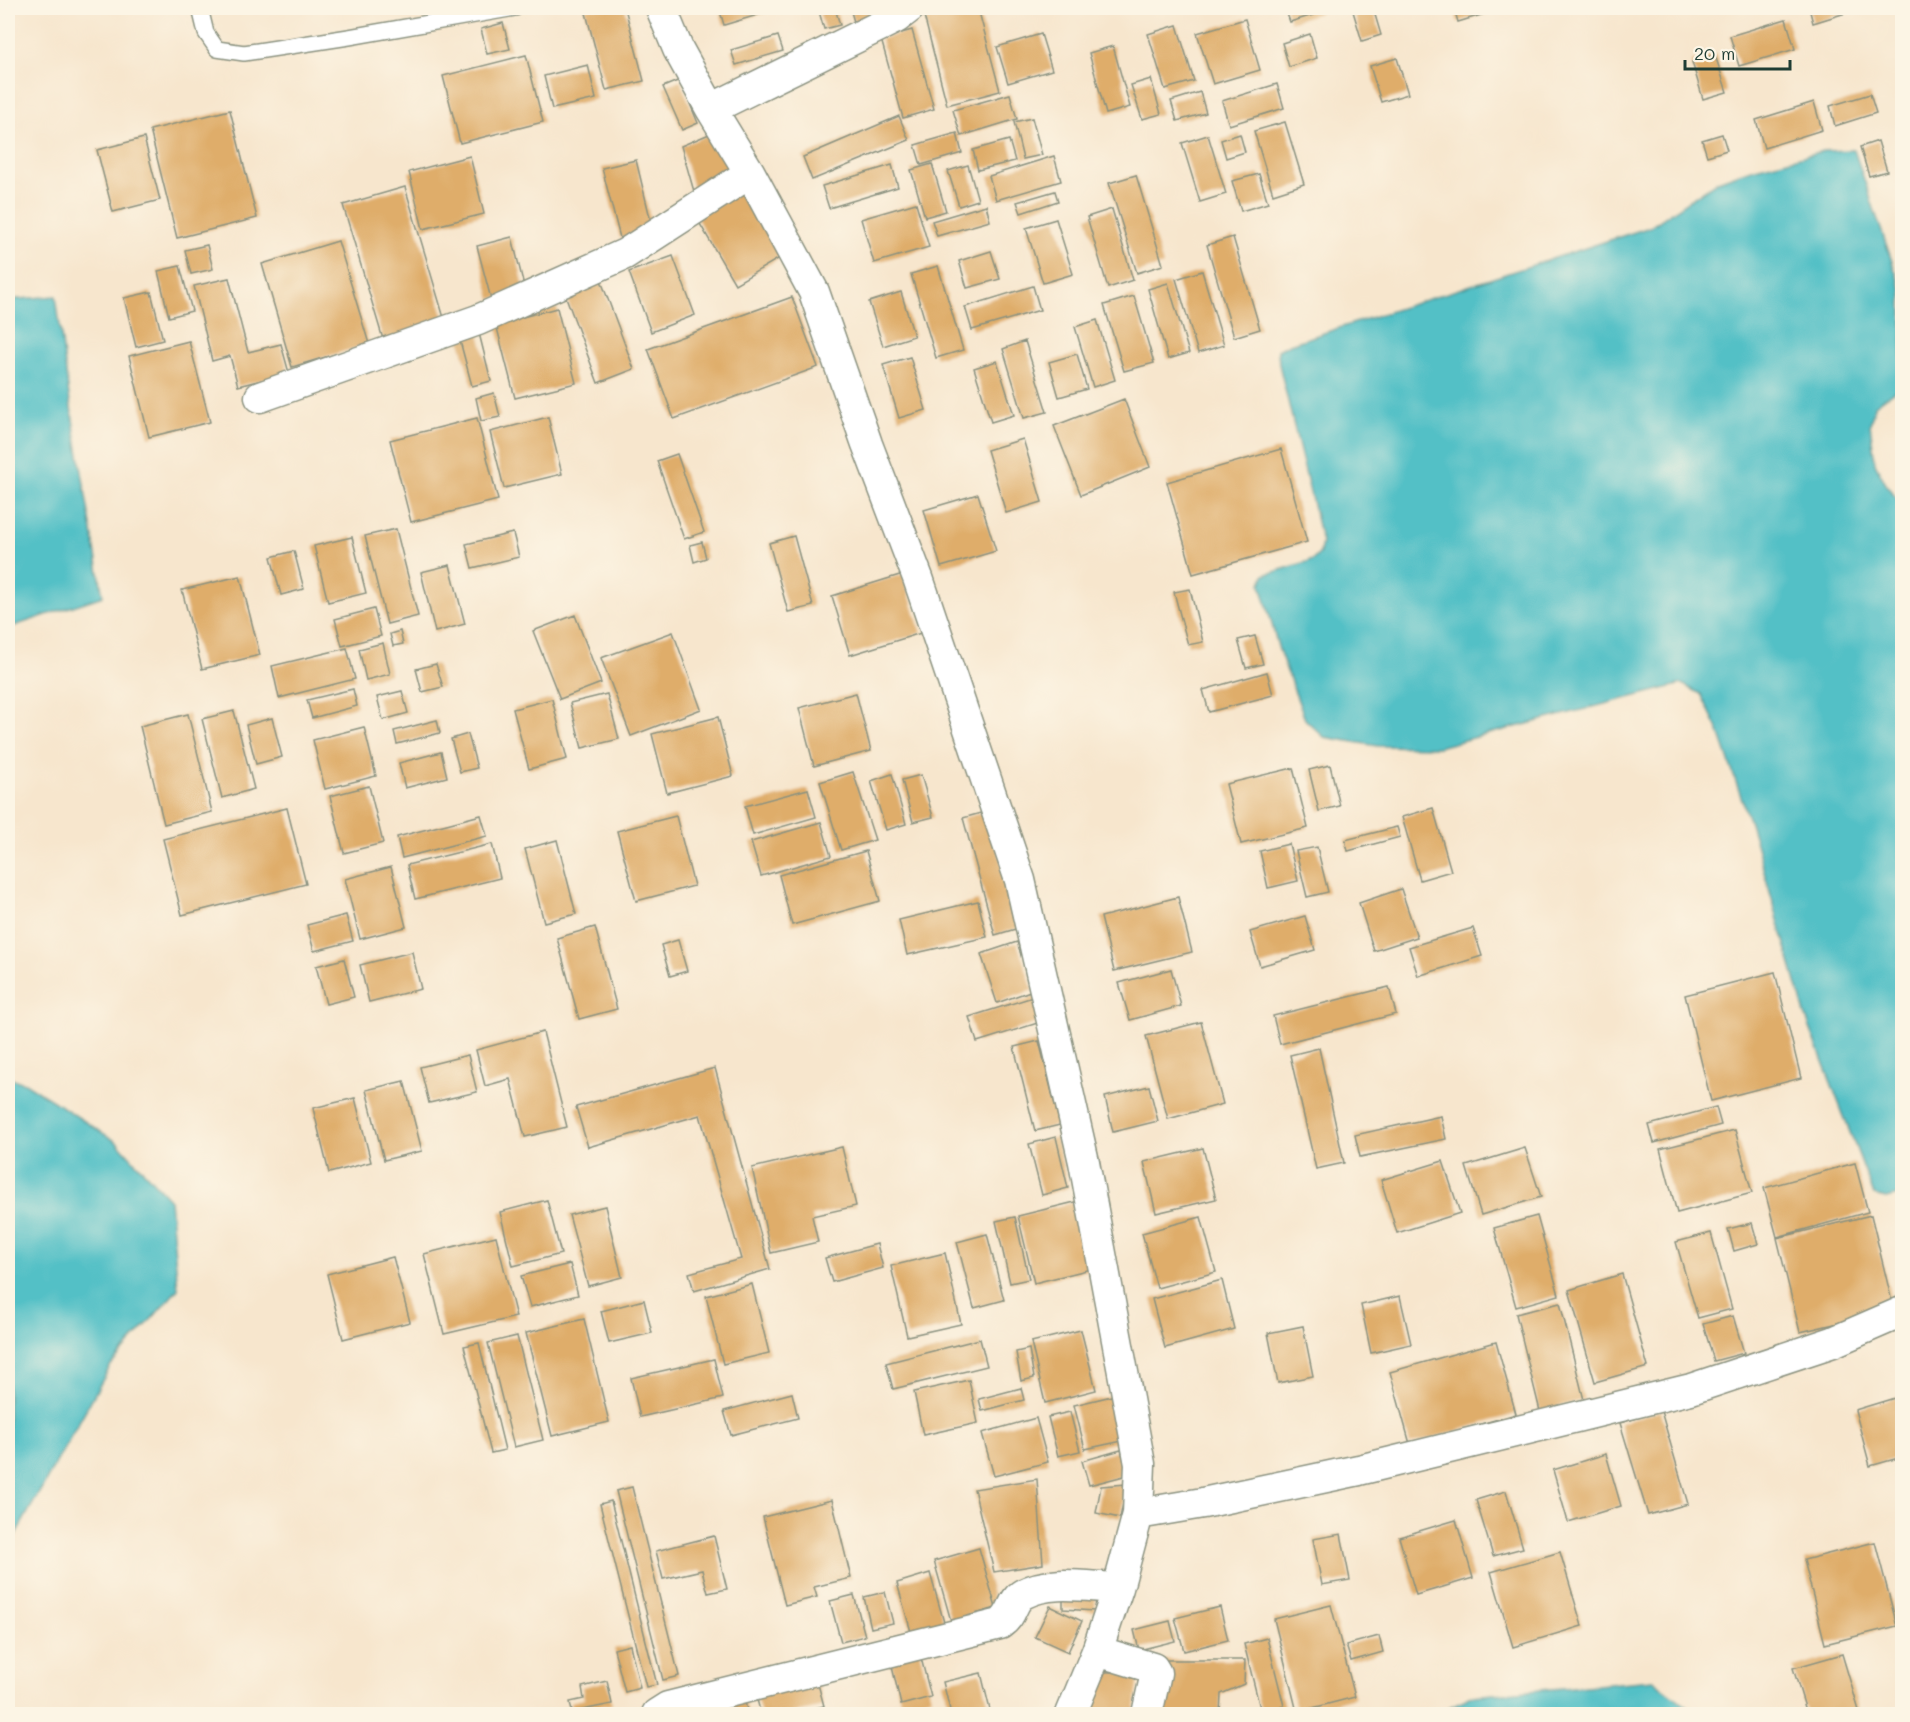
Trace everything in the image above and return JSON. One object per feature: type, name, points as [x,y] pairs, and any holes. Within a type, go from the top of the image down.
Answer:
[{"type":"street","points":[[661,8],[678,49],[750,173],[814,292],[867,444],[918,578],[1020,880],[1086,1174],[1140,1464],[1138,1514],[1118,1588],[1097,1651],[1071,1714]]},
{"type":"street","points":[[711,109],[896,18],[909,8]]},
{"type":"street","points":[[260,397],[478,320],[625,254],[750,173]]},
{"type":"street","points":[[1138,1514],[1203,1503],[1359,1470],[1691,1389],[1833,1342],[1902,1312]]},
{"type":"street","points":[[657,1714],[668,1707],[1000,1624],[1008,1619],[1016,1601],[1023,1595],[1053,1585],[1118,1588]]},
{"type":"street","points":[[1097,1651],[1153,1668],[1156,1674],[1147,1714]]},
{"type":"lane","points":[[200,8],[206,33],[217,49],[244,53],[515,8]]},
{"type":"water","points":[[1854,150],[1902,291],[1902,385],[1875,405],[1870,424],[1875,463],[1887,486],[1902,505],[1902,1194],[1886,1198],[1874,1195],[1806,1017],[1751,826],[1718,729],[1701,694],[1682,684],[1438,747],[1378,746],[1324,737],[1305,719],[1279,650],[1261,584],[1264,575],[1313,560],[1320,553],[1322,542],[1279,364],[1278,350],[1290,344],[1650,227],[1718,181],[1751,169],[1824,151]]},
{"type":"water","points":[[56,296],[69,396],[103,596],[8,628],[8,300]]},
{"type":"water","points":[[8,1078],[25,1083],[117,1142],[170,1200],[178,1289],[111,1365],[8,1548]]},
{"type":"water","points":[[1653,1680],[1697,1714],[1435,1714],[1472,1696]]},
{"type":"building","points":[[625,8],[644,81],[606,90],[585,9]]},
{"type":"building","points":[[719,8],[781,8],[724,25]]},
{"type":"building","points":[[818,8],[835,8],[840,25],[824,29]]},
{"type":"building","points":[[850,8],[875,8],[878,15],[854,22]]},
{"type":"building","points":[[922,8],[978,8],[1000,91],[947,105]]},
{"type":"building","points":[[1285,8],[1336,8],[1290,22]]},
{"type":"building","points":[[1352,8],[1373,8],[1381,35],[1362,41]]},
{"type":"building","points":[[1454,8],[1504,8],[1458,22]]},
{"type":"building","points":[[1809,8],[1862,8],[1813,23]]},
{"type":"building","points":[[1245,19],[1260,70],[1213,84],[1197,33]]},
{"type":"building","points":[[1786,19],[1795,49],[1739,66],[1730,36]]},
{"type":"building","points":[[503,23],[510,49],[487,54],[481,29]]},
{"type":"building","points":[[1177,25],[1194,81],[1165,89],[1148,34]]},
{"type":"building","points":[[912,30],[934,109],[903,118],[881,39]]},
{"type":"building","points":[[1041,34],[1052,70],[1008,83],[997,47]]},
{"type":"building","points":[[1310,34],[1317,58],[1289,67],[1282,43]]},
{"type":"building","points":[[778,36],[783,51],[736,65],[731,50]]},
{"type":"building","points":[[1113,46],[1130,107],[1106,114],[1089,53]]},
{"type":"building","points":[[526,55],[543,122],[460,143],[443,76]]},
{"type":"building","points":[[1715,55],[1727,92],[1703,99],[1692,62]]},
{"type":"building","points":[[1397,58],[1408,94],[1381,102],[1370,66]]},
{"type":"building","points":[[588,65],[596,99],[552,109],[544,76]]},
{"type":"building","points":[[1151,79],[1161,114],[1142,119],[1131,85]]},
{"type":"building","points":[[680,80],[698,123],[682,130],[663,87]]},
{"type":"building","points":[[1277,84],[1284,108],[1229,125],[1222,101]]},
{"type":"building","points":[[1200,92],[1206,113],[1177,121],[1171,101]]},
{"type":"building","points":[[1010,94],[1017,119],[961,136],[953,110]]},
{"type":"building","points":[[1870,94],[1876,113],[1835,126],[1830,106]]},
{"type":"building","points":[[1814,102],[1822,130],[1764,148],[1756,120]]},
{"type":"building","points":[[230,110],[257,218],[177,238],[150,130]]},
{"type":"building","points":[[899,116],[909,140],[812,180],[803,157]]},
{"type":"building","points":[[1032,118],[1042,155],[1023,159],[1014,122]]},
{"type":"building","points":[[1285,122],[1304,184],[1273,194],[1254,131]]},
{"type":"building","points":[[714,132],[733,168],[695,195],[681,146]]},
{"type":"building","points":[[957,133],[962,153],[921,165],[915,145]]},
{"type":"building","points":[[1240,134],[1245,152],[1226,158],[1221,140]]},
{"type":"building","points":[[1722,134],[1727,150],[1707,156],[1702,140]]},
{"type":"building","points":[[1208,135],[1226,194],[1200,202],[1182,143]]},
{"type":"building","points":[[144,138],[160,200],[113,212],[97,150]]},
{"type":"building","points":[[1009,140],[1015,161],[978,170],[973,150]]},
{"type":"building","points":[[1878,141],[1887,171],[1869,176],[1860,147]]},
{"type":"building","points":[[470,156],[484,214],[423,229],[409,172]]},
{"type":"building","points":[[1054,156],[1061,181],[996,200],[989,176]]},
{"type":"building","points":[[636,160],[653,230],[620,238],[602,168]]},
{"type":"building","points":[[932,164],[946,211],[925,217],[911,170]]},
{"type":"building","points":[[892,165],[898,187],[829,208],[822,186]]},
{"type":"building","points":[[968,165],[978,200],[959,206],[948,171]]},
{"type":"building","points":[[1259,174],[1268,203],[1241,211],[1232,181]]},
{"type":"building","points":[[1136,175],[1163,265],[1137,273],[1109,183]]},
{"type":"building","points":[[405,187],[447,328],[385,346],[343,205]]},
{"type":"building","points":[[744,189],[783,256],[735,284],[696,217]]},
{"type":"building","points":[[1055,191],[1058,201],[1021,213],[1017,202]]},
{"type":"building","points":[[916,203],[929,247],[874,263],[861,219]]},
{"type":"building","points":[[986,205],[990,221],[937,236],[932,221]]},
{"type":"building","points":[[1112,209],[1133,280],[1108,288],[1087,217]]},
{"type":"building","points":[[1056,219],[1073,274],[1043,283],[1026,228]]},
{"type":"building","points":[[512,237],[525,290],[491,299],[477,246]]},
{"type":"building","points":[[1233,237],[1260,329],[1234,337],[1207,245]]},
{"type":"building","points":[[338,241],[369,344],[292,367],[262,264]]},
{"type":"building","points":[[207,245],[213,269],[191,274],[185,250]]},
{"type":"building","points":[[991,251],[1000,279],[967,288],[959,261]]},
{"type":"building","points":[[673,256],[695,315],[651,332],[629,272]]},
{"type":"building","points":[[180,266],[192,311],[169,317],[158,271]]},
{"type":"building","points":[[938,266],[963,350],[936,358],[911,274]]},
{"type":"building","points":[[1202,271],[1224,345],[1198,353],[1176,279]]},
{"type":"building","points":[[599,275],[634,369],[598,383],[563,289]]},
{"type":"building","points":[[229,278],[248,352],[281,344],[289,373],[238,386],[230,356],[212,361],[194,286]]},
{"type":"building","points":[[1168,283],[1189,353],[1168,359],[1148,289]]},
{"type":"building","points":[[1033,286],[1040,310],[972,330],[965,307]]},
{"type":"building","points":[[151,292],[163,340],[136,347],[124,298]]},
{"type":"building","points":[[901,292],[914,336],[883,346],[869,302]]},
{"type":"building","points":[[1134,296],[1154,363],[1124,371],[1104,305]]},
{"type":"building","points":[[792,297],[818,367],[674,419],[648,349]]},
{"type":"building","points":[[557,308],[576,383],[515,398],[496,324]]},
{"type":"building","points":[[1097,320],[1115,380],[1093,387],[1075,327]]},
{"type":"building","points":[[479,333],[491,381],[472,386],[459,337]]},
{"type":"building","points":[[189,341],[210,422],[149,437],[129,356]]},
{"type":"building","points":[[1025,341],[1047,412],[1024,418],[1003,349]]},
{"type":"building","points":[[1077,354],[1087,389],[1059,397],[1049,362]]},
{"type":"building","points":[[910,357],[926,410],[899,418],[883,365]]},
{"type":"building","points":[[997,361],[1014,415],[991,422],[974,368]]},
{"type":"building","points":[[494,393],[500,417],[481,421],[476,398]]},
{"type":"building","points":[[1124,399],[1150,467],[1081,495],[1054,426]]},
{"type":"building","points":[[548,417],[562,474],[504,488],[490,432]]},
{"type":"building","points":[[477,418],[498,500],[411,522],[390,440]]},
{"type":"building","points":[[1023,439],[1042,502],[1006,513],[987,450]]},
{"type":"building","points":[[1281,449],[1307,542],[1193,574],[1167,482]]},
{"type":"building","points":[[677,454],[704,532],[684,539],[657,461]]},
{"type":"building","points":[[978,494],[996,551],[941,567],[924,510]]},
{"type":"building","points":[[396,529],[418,616],[387,624],[365,536]]},
{"type":"building","points":[[513,533],[519,557],[472,568],[466,544]]},
{"type":"building","points":[[794,536],[813,606],[788,612],[769,543]]},
{"type":"building","points":[[352,537],[366,593],[328,602],[314,546]]},
{"type":"building","points":[[702,542],[706,558],[694,562],[690,545]]},
{"type":"building","points":[[294,551],[304,589],[281,595],[271,557]]},
{"type":"building","points":[[450,565],[465,624],[435,632],[421,572]]},
{"type":"building","points":[[903,574],[921,633],[850,655],[832,596]]},
{"type":"building","points":[[240,576],[260,655],[202,669],[182,590]]},
{"type":"building","points":[[1190,589],[1203,642],[1188,645],[1174,592]]},
{"type":"building","points":[[374,609],[381,636],[342,646],[335,619]]},
{"type":"building","points":[[575,615],[601,683],[560,699],[533,631]]},
{"type":"building","points":[[400,631],[403,644],[393,646],[390,634]]},
{"type":"building","points":[[673,632],[701,709],[631,736],[601,658]]},
{"type":"building","points":[[1255,636],[1263,664],[1246,668],[1238,640]]},
{"type":"building","points":[[383,643],[390,674],[366,680],[359,649]]},
{"type":"building","points":[[347,648],[355,679],[279,698],[272,666]]},
{"type":"building","points":[[436,664],[443,687],[422,692],[416,669]]},
{"type":"building","points":[[1267,672],[1273,695],[1209,712],[1203,690]]},
{"type":"building","points":[[353,689],[357,706],[312,718],[307,700]]},
{"type":"building","points":[[402,691],[408,713],[383,720],[377,697]]},
{"type":"building","points":[[856,693],[871,751],[814,766],[799,708]]},
{"type":"building","points":[[607,694],[619,739],[582,748],[570,703]]},
{"type":"building","points":[[552,699],[567,759],[529,769],[513,709]]},
{"type":"building","points":[[234,711],[254,789],[222,798],[202,719]]},
{"type":"building","points":[[188,714],[212,812],[164,824],[140,726]]},
{"type":"building","points":[[718,717],[733,776],[667,793],[652,734]]},
{"type":"building","points":[[272,718],[282,757],[256,764],[246,725]]},
{"type":"building","points":[[437,720],[440,733],[397,744],[394,731]]},
{"type":"building","points":[[364,727],[376,776],[325,789],[313,740]]},
{"type":"building","points":[[468,734],[477,768],[460,772],[451,739]]},
{"type":"building","points":[[441,752],[447,777],[405,788],[399,763]]},
{"type":"building","points":[[1330,765],[1340,806],[1319,811],[1309,770]]},
{"type":"building","points":[[1293,768],[1308,828],[1241,844],[1226,784]]},
{"type":"building","points":[[853,772],[875,840],[841,850],[820,782]]},
{"type":"building","points":[[892,774],[906,824],[886,830],[871,781]]},
{"type":"building","points":[[921,775],[933,817],[913,822],[902,780]]},
{"type":"building","points":[[369,786],[383,843],[344,853],[330,796]]},
{"type":"building","points":[[808,789],[816,817],[753,835],[745,806]]},
{"type":"building","points":[[287,808],[306,884],[182,915],[163,839]]},
{"type":"building","points":[[1433,808],[1451,871],[1420,880],[1402,817]]},
{"type":"building","points":[[988,811],[1019,928],[995,935],[963,818]]},
{"type":"building","points":[[481,815],[487,836],[402,858],[397,837]]},
{"type":"building","points":[[676,816],[694,886],[636,901],[617,831]]},
{"type":"building","points":[[821,822],[831,856],[761,876],[751,842]]},
{"type":"building","points":[[1397,827],[1400,837],[1348,851],[1345,840]]},
{"type":"building","points":[[557,840],[576,914],[544,922],[525,849]]},
{"type":"building","points":[[492,844],[500,878],[415,899],[407,865]]},
{"type":"building","points":[[1289,844],[1298,881],[1268,888],[1260,851]]},
{"type":"building","points":[[1317,847],[1328,892],[1307,897],[1296,851]]},
{"type":"building","points":[[866,851],[880,901],[792,925],[779,875]]},
{"type":"building","points":[[391,867],[406,927],[360,939],[345,879]]},
{"type":"building","points":[[1401,889],[1417,937],[1374,951],[1359,903]]},
{"type":"building","points":[[1178,897],[1192,952],[1114,971],[1101,917]]},
{"type":"building","points":[[978,901],[987,937],[907,955],[899,920]]},
{"type":"building","points":[[346,915],[353,941],[314,951],[307,925]]},
{"type":"building","points":[[1305,916],[1315,950],[1260,966],[1250,932]]},
{"type":"building","points":[[595,927],[617,1009],[579,1019],[557,938]]},
{"type":"building","points":[[1473,928],[1482,956],[1418,976],[1409,947]]},
{"type":"building","points":[[678,940],[687,971],[670,976],[661,945]]},
{"type":"building","points":[[1017,942],[1033,990],[997,1003],[981,954]]},
{"type":"building","points":[[412,952],[421,989],[369,1002],[360,965]]},
{"type":"building","points":[[344,959],[354,997],[326,1004],[316,966]]},
{"type":"building","points":[[1171,969],[1181,1006],[1130,1020],[1119,983]]},
{"type":"building","points":[[1775,972],[1801,1078],[1711,1101],[1685,995]]},
{"type":"building","points":[[1389,987],[1396,1014],[1280,1044],[1273,1016]]},
{"type":"building","points":[[1036,996],[1044,1021],[977,1042],[969,1017]]},
{"type":"building","points":[[1201,1022],[1223,1104],[1168,1119],[1146,1036]]},
{"type":"building","points":[[543,1032],[567,1127],[525,1137],[510,1079],[485,1086],[476,1050]]},
{"type":"building","points":[[1039,1041],[1060,1125],[1035,1131],[1014,1047]]},
{"type":"building","points":[[1319,1048],[1344,1163],[1316,1169],[1290,1055]]},
{"type":"building","points":[[468,1055],[477,1092],[429,1103],[420,1067]]},
{"type":"building","points":[[715,1068],[770,1269],[694,1291],[689,1273],[741,1259],[700,1115],[588,1147],[576,1107]]},
{"type":"building","points":[[404,1081],[422,1151],[384,1160],[366,1090]]},
{"type":"building","points":[[1149,1086],[1158,1121],[1113,1132],[1105,1097]]},
{"type":"building","points":[[355,1098],[371,1162],[329,1173],[313,1108]]},
{"type":"building","points":[[1716,1107],[1721,1125],[1654,1143],[1649,1125]]},
{"type":"building","points":[[1441,1116],[1446,1139],[1360,1157],[1355,1135]]},
{"type":"building","points":[[1735,1130],[1752,1193],[1677,1213],[1660,1149]]},
{"type":"building","points":[[1056,1137],[1068,1188],[1042,1195],[1029,1144]]},
{"type":"building","points":[[842,1147],[856,1206],[812,1216],[818,1242],[771,1253],[752,1168]]},
{"type":"building","points":[[1203,1148],[1216,1199],[1156,1213],[1144,1162]]},
{"type":"building","points":[[1525,1148],[1541,1197],[1481,1215],[1466,1166]]},
{"type":"building","points":[[1443,1161],[1460,1213],[1397,1233],[1381,1180]]},
{"type":"building","points":[[1855,1163],[1868,1212],[1777,1237],[1764,1188]]},
{"type":"building","points":[[547,1200],[561,1254],[513,1266],[500,1212]]},
{"type":"building","points":[[1079,1201],[1095,1268],[1034,1283],[1018,1216]]},
{"type":"building","points":[[605,1206],[622,1277],[588,1286],[569,1215]]},
{"type":"building","points":[[1871,1215],[1894,1310],[1800,1332],[1777,1238]]},
{"type":"building","points":[[1537,1216],[1559,1295],[1516,1307],[1494,1228]]},
{"type":"building","points":[[1015,1217],[1029,1279],[1010,1283],[996,1221]]},
{"type":"building","points":[[1201,1217],[1216,1272],[1157,1288],[1142,1233]]},
{"type":"building","points":[[1752,1223],[1758,1244],[1734,1251],[1728,1229]]},
{"type":"building","points":[[1711,1233],[1732,1309],[1698,1318],[1676,1242]]},
{"type":"building","points":[[987,1234],[1004,1300],[974,1308],[957,1242]]},
{"type":"building","points":[[496,1236],[516,1317],[444,1334],[424,1254]]},
{"type":"building","points":[[877,1244],[883,1268],[832,1282],[825,1258]]},
{"type":"building","points":[[945,1253],[961,1324],[907,1336],[891,1266]]},
{"type":"building","points":[[393,1257],[410,1322],[343,1339],[327,1274]]},
{"type":"building","points":[[570,1264],[578,1295],[530,1307],[521,1276]]},
{"type":"building","points":[[1622,1274],[1648,1367],[1595,1382],[1569,1290]]},
{"type":"building","points":[[1222,1280],[1234,1329],[1165,1348],[1152,1299]]},
{"type":"building","points":[[752,1284],[769,1353],[723,1364],[706,1296]]},
{"type":"building","points":[[1400,1296],[1411,1344],[1371,1353],[1361,1305]]},
{"type":"building","points":[[644,1300],[652,1333],[609,1343],[601,1311]]},
{"type":"building","points":[[1560,1303],[1584,1400],[1540,1411],[1516,1314]]},
{"type":"building","points":[[1733,1316],[1744,1353],[1714,1361],[1703,1324]]},
{"type":"building","points":[[584,1319],[609,1422],[552,1436],[526,1333]]},
{"type":"building","points":[[1303,1326],[1313,1376],[1278,1383],[1268,1333]]},
{"type":"building","points":[[1081,1330],[1096,1390],[1045,1403],[1031,1342]]},
{"type":"building","points":[[517,1336],[543,1440],[514,1447],[488,1343]]},
{"type":"building","points":[[980,1339],[987,1366],[893,1389],[886,1363]]},
{"type":"building","points":[[1496,1342],[1516,1414],[1410,1444],[1390,1372]]},
{"type":"building","points":[[479,1343],[505,1450],[491,1453],[464,1346]]},
{"type":"building","points":[[1029,1349],[1034,1378],[1021,1381],[1016,1352]]},
{"type":"building","points":[[714,1359],[723,1398],[640,1417],[631,1378]]},
{"type":"building","points":[[969,1380],[978,1423],[923,1435],[914,1392]]},
{"type":"building","points":[[1021,1388],[1024,1400],[982,1411],[979,1399]]},
{"type":"building","points":[[792,1393],[798,1418],[731,1435],[724,1411]]},
{"type":"building","points":[[1116,1395],[1127,1440],[1085,1449],[1074,1405]]},
{"type":"building","points":[[1898,1397],[1902,1412],[1902,1457],[1870,1466],[1855,1410]]},
{"type":"building","points":[[1661,1411],[1688,1504],[1648,1515],[1620,1423]]},
{"type":"building","points":[[1070,1412],[1080,1451],[1058,1456],[1048,1417]]},
{"type":"building","points":[[1036,1418],[1048,1462],[994,1476],[982,1433]]},
{"type":"building","points":[[1121,1450],[1128,1475],[1089,1485],[1082,1461]]},
{"type":"building","points":[[1606,1454],[1621,1506],[1568,1522],[1553,1470]]},
{"type":"building","points":[[1037,1479],[1043,1564],[994,1572],[974,1489]]},
{"type":"building","points":[[1127,1484],[1120,1518],[1096,1513],[1101,1486]]},
{"type":"building","points":[[632,1487],[679,1676],[663,1680],[616,1491]]},
{"type":"building","points":[[1506,1491],[1523,1548],[1493,1556],[1476,1500]]},
{"type":"building","points":[[832,1500],[851,1578],[814,1587],[817,1597],[785,1605],[763,1517]]},
{"type":"building","points":[[611,1501],[657,1685],[646,1687],[600,1504]]},
{"type":"building","points":[[1456,1520],[1473,1578],[1416,1595],[1399,1537]]},
{"type":"building","points":[[1341,1534],[1350,1580],[1322,1585],[1313,1539]]},
{"type":"building","points":[[714,1536],[727,1589],[708,1593],[702,1570],[663,1579],[656,1551]]},
{"type":"building","points":[[1875,1542],[1897,1626],[1825,1644],[1804,1560]]},
{"type":"building","points":[[979,1548],[996,1608],[951,1621],[934,1561]]},
{"type":"building","points":[[1560,1552],[1582,1626],[1513,1647],[1491,1572]]},
{"type":"building","points":[[930,1573],[945,1626],[912,1635],[897,1583]]},
{"type":"building","points":[[885,1592],[893,1623],[871,1628],[864,1597]]},
{"type":"building","points":[[1063,1594],[1096,1596],[1095,1611],[1063,1609]]},
{"type":"building","points":[[854,1595],[865,1636],[841,1642],[830,1601]]},
{"type":"building","points":[[1331,1605],[1355,1697],[1297,1712],[1274,1619]]},
{"type":"building","points":[[1050,1606],[1082,1621],[1068,1652],[1035,1637]]},
{"type":"building","points":[[1220,1607],[1228,1640],[1184,1651],[1175,1618]]},
{"type":"building","points":[[1170,1621],[1175,1641],[1139,1650],[1134,1630]]},
{"type":"building","points":[[1379,1636],[1383,1652],[1351,1661],[1346,1645]]},
{"type":"building","points":[[1267,1638],[1284,1706],[1261,1712],[1244,1644]]},
{"type":"building","points":[[630,1645],[640,1688],[625,1692],[614,1649]]},
{"type":"building","points":[[919,1650],[931,1697],[901,1705],[890,1658]]},
{"type":"building","points":[[1842,1654],[1860,1714],[1807,1714],[1793,1668]]},
{"type":"building","points":[[1164,1660],[1245,1660],[1244,1684],[1221,1694],[1220,1714],[1162,1714]]},
{"type":"building","points":[[1103,1672],[1140,1672],[1134,1714],[1084,1714]]},
{"type":"building","points":[[815,1673],[824,1706],[789,1714],[761,1714],[754,1689]]},
{"type":"building","points":[[981,1673],[991,1714],[951,1714],[943,1682]]},
{"type":"building","points":[[607,1681],[612,1704],[572,1712],[570,1702],[584,1699],[582,1687]]},
{"type":"building","points":[[743,1694],[748,1714],[695,1714]]}]
